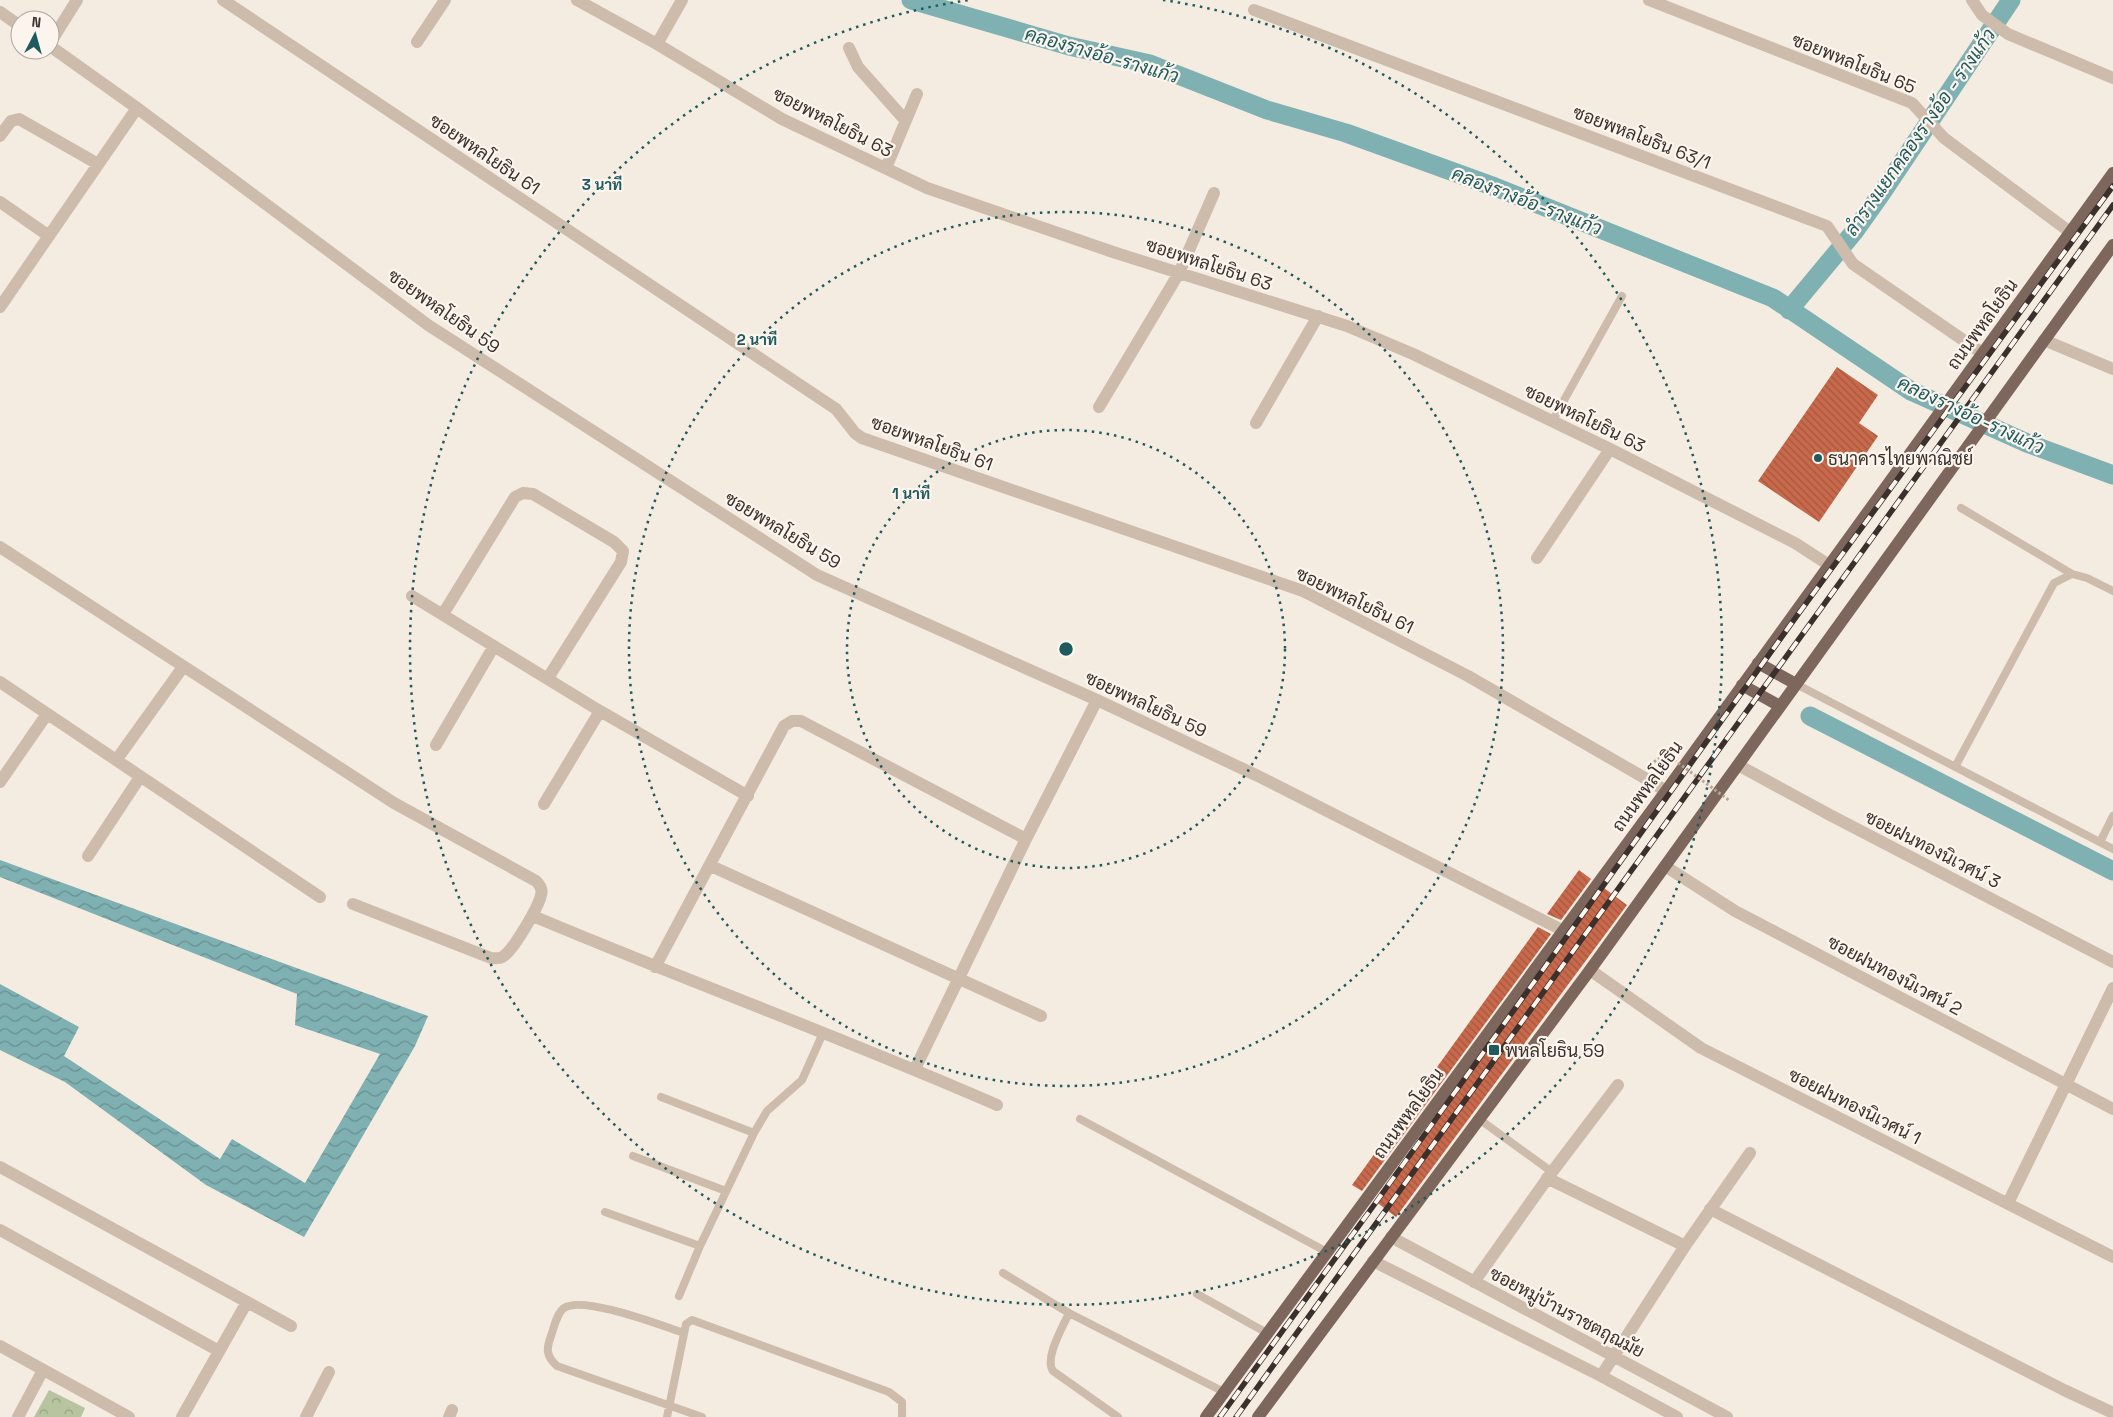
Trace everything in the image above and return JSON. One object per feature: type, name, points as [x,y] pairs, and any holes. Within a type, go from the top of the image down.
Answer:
[{"type":"main road","name":"ถนนพหลโยธิน","points":[[1206,1417],[1564,931],[2113,173]]},
{"type":"main road","points":[[1263,1415],[1373,1261],[1666,866],[2113,244]]},
{"type":"main road","points":[[1758,662],[1796,684]]},
{"type":"main road","points":[[1742,685],[1780,706]]},
{"type":"street","points":[[60,28],[77,0]]},
{"type":"street","name":"ซอยพหลโยธิน 61","points":[[223,0],[836,409],[855,434],[862,438],[1303,591],[1468,676],[1666,791]]},
{"type":"street","points":[[417,42],[445,0]]},
{"type":"street","name":"ซอยพหลโยธิน 63","points":[[577,0],[657,44],[782,118],[927,188],[1179,273],[1347,326],[1413,354],[1553,420],[1795,543],[1829,565]]},
{"type":"street","points":[[657,44],[682,0]]},
{"type":"street","name":"ซอยพหลโยธิน 65","points":[[1649,0],[1912,103],[1944,138],[2070,232]]},
{"type":"street","points":[[1972,0],[1982,15],[2008,34],[2113,78]]},
{"type":"street","name":"ซอยพหลโยธิน 63/1","points":[[1254,10],[1827,226],[1853,264],[1982,353]]},
{"type":"street","points":[[849,48],[858,67],[905,120]]},
{"type":"street","name":"ซอยพหลโยธิน 59","points":[[60,51],[428,325],[817,574],[1097,700],[1266,781],[1564,931]]},
{"type":"street","points":[[886,168],[917,94]]},
{"type":"street","points":[[0,307],[137,108]]},
{"type":"street","points":[[0,136],[11,121],[19,120],[98,164]]},
{"type":"street","points":[[1099,407],[1179,273],[1214,193]]},
{"type":"street","points":[[0,202],[49,236]]},
{"type":"street","points":[[1256,423],[1318,316]]},
{"type":"street","points":[[2044,340],[2113,370]]},
{"type":"street","points":[[1537,558],[1610,449]]},
{"type":"street","points":[[443,614],[515,497],[523,493],[533,494],[614,542],[623,551],[621,562],[548,678]]},
{"type":"street","points":[[0,547],[394,803],[536,881],[540,886],[542,894],[533,916],[508,952],[502,957],[497,958],[491,958],[353,904]]},
{"type":"street","points":[[412,596],[600,711],[748,796]]},
{"type":"street","points":[[436,745],[494,646]]},
{"type":"street","points":[[117,759],[182,666]]},
{"type":"street","points":[[0,682],[320,897]]},
{"type":"street","points":[[915,1069],[1026,839],[1097,700]]},
{"type":"street","points":[[544,804],[600,711]]},
{"type":"street","points":[[0,782],[47,714]]},
{"type":"street","points":[[655,967],[711,866],[784,726],[792,721],[801,722],[1026,839]]},
{"type":"street","name":"ซอยฝนทองนิเวศน์ 3","points":[[1738,765],[1839,820],[2113,962]]},
{"type":"street","points":[[88,856],[140,777]]},
{"type":"street","points":[[711,866],[1041,1016]]},
{"type":"street","name":"ซอยฝนทองนิเวศน์ 2","points":[[1666,866],[1735,911],[2113,1109]]},
{"type":"street","points":[[533,916],[655,967],[915,1069],[997,1105]]},
{"type":"street","name":"ซอยฝนทองนิเวศน์ 1","points":[[1590,970],[1701,1048],[2113,1257]]},
{"type":"street","points":[[2008,1203],[2113,988]]},
{"type":"street","points":[[1474,1282],[1549,1175],[1618,1085]]},
{"type":"street","points":[[1601,1376],[1685,1246],[1750,1152]]},
{"type":"street","points":[[0,1167],[291,1326]]},
{"type":"street","points":[[1549,1175],[1685,1246]]},
{"type":"street","points":[[1710,1210],[2064,1390],[2113,1413]]},
{"type":"street","points":[[0,1230],[219,1351]]},
{"type":"street","name":"ซอยหมู่บ้านราชตฤณมัย","points":[[1391,1237],[1727,1417]]},
{"type":"street","points":[[1373,1261],[1601,1376],[1677,1417]]},
{"type":"street","points":[[182,1417],[247,1302]]},
{"type":"street","points":[[0,1346],[129,1417]]},
{"type":"street","points":[[18,1417],[43,1370]]},
{"type":"street","points":[[306,1417],[329,1372]]},
{"type":"lane","points":[[1553,420],[1622,296]]},
{"type":"lane","points":[[1961,508],[2072,574],[2088,578],[2113,591]]},
{"type":"lane","points":[[1955,767],[2054,583],[2072,574]]},
{"type":"lane","points":[[1796,684],[2113,849]]},
{"type":"lane","points":[[2100,842],[2113,816]]},
{"type":"lane","points":[[678,1296],[754,1133],[767,1111],[802,1080],[823,1033]]},
{"type":"lane","points":[[661,1097],[754,1133]]},
{"type":"lane","points":[[1080,1119],[1327,1252]]},
{"type":"lane","points":[[1479,1119],[1549,1175]]},
{"type":"lane","points":[[633,1156],[726,1191]]},
{"type":"lane","points":[[605,1212],[700,1246]]},
{"type":"lane","points":[[1003,1273],[1069,1313],[1224,1392]]},
{"type":"lane","points":[[1197,1294],[1267,1333]]},
{"type":"lane","points":[[684,1333],[592,1305],[575,1304],[566,1306],[561,1311],[547,1346],[547,1354],[557,1366],[702,1417]]},
{"type":"lane","points":[[1069,1313],[1050,1358],[1050,1367],[1118,1417]]},
{"type":"lane","points":[[667,1417],[684,1333],[688,1321],[698,1321],[889,1392],[902,1402],[902,1417]]},
{"type":"path","points":[[1654,762],[1666,754],[1730,801]]},
{"type":"green space","points":[[49,1390],[85,1408],[81,1417],[34,1417]]},
{"type":"water","points":[[0,860],[428,1016],[415,1046],[304,1237],[206,1185],[65,1082],[0,1050],[0,984],[79,1027],[64,1056],[220,1159],[232,1139],[305,1183],[380,1054],[295,1025],[297,994],[0,877]]},
{"type":"building","name":"ธนาคารไทยพาณิชย์","points":[[1837,367],[1878,395],[1859,423],[1878,436],[1819,522],[1758,481]]},
{"type":"building","points":[[1579,870],[1591,879],[1561,920],[1547,914]]},
{"type":"building","points":[[1604,888],[1627,905],[1396,1217],[1375,1201]]},
{"type":"building","points":[[1538,927],[1551,934],[1362,1191],[1352,1185]]},
{"type":"waterway","name":"คลองรางอ้อ-รางแก้ว","points":[[911,0],[1069,46],[1150,64],[1267,110],[1346,133],[1495,187],[1773,298],[1911,391],[2027,443],[2113,475]]},
{"type":"waterway","name":"ลำรางแยกคลองรางอ้อ - รางแก้ว","points":[[1789,310],[1854,232],[2011,0]]},
{"type":"waterway","points":[[1810,716],[2113,871]]},
{"type":"railway","points":[[1220,1417],[1796,617],[2113,186]]},
{"type":"railway","points":[[1236,1417],[2113,205]]},
{"type":"place","name":"ธนาคารไทยพาณิชย์","points":[[1818,458]]},
{"type":"place","name":"พหลโยธิน 59","points":[[1494,1050]]}]
